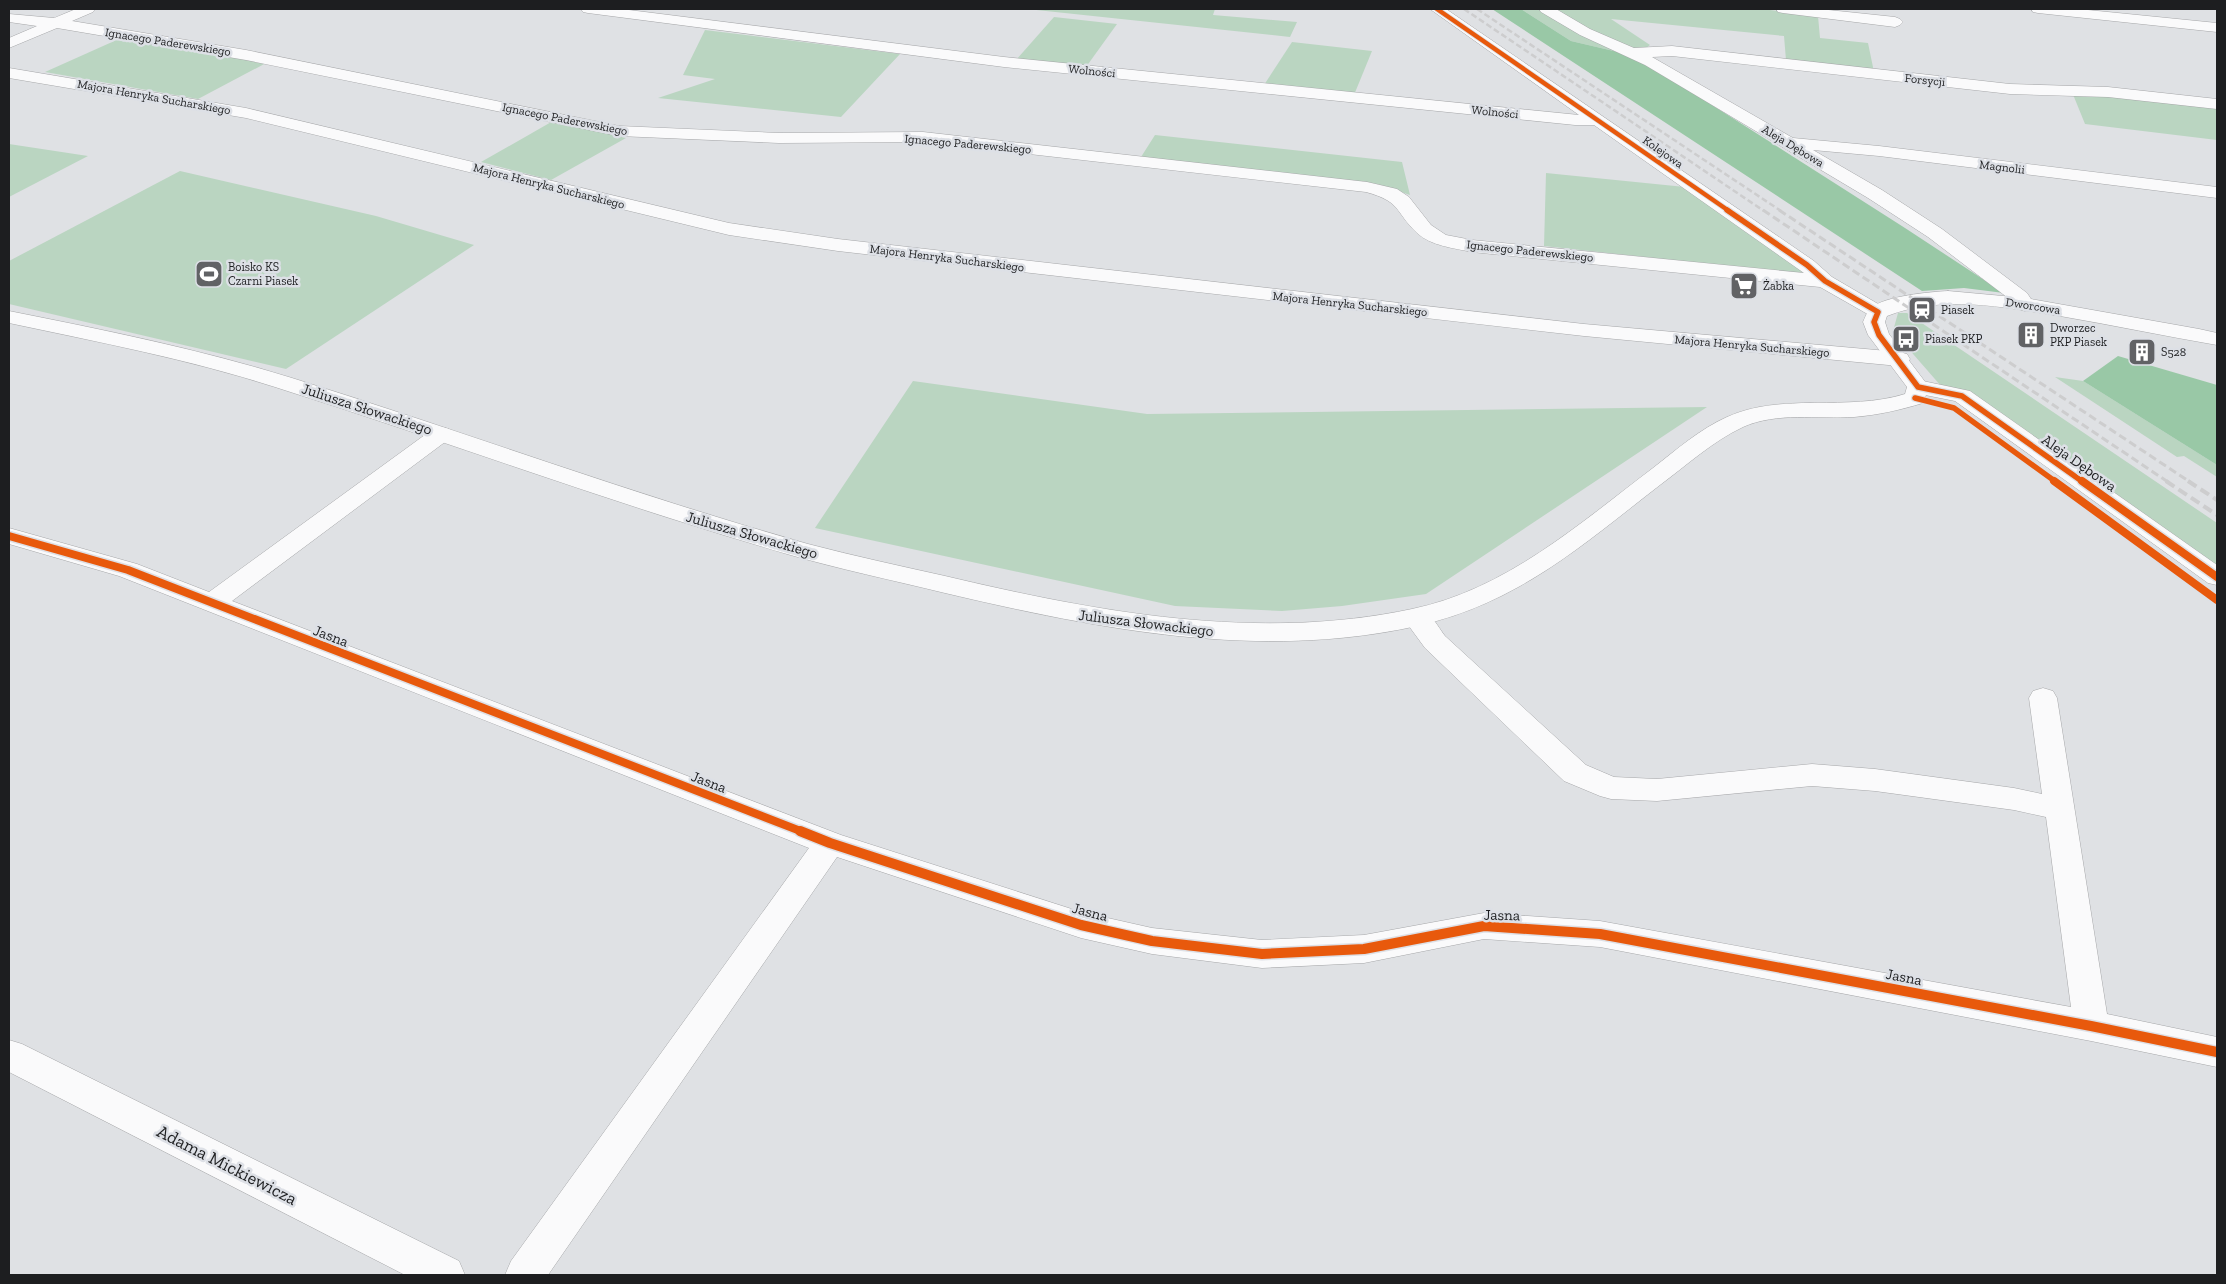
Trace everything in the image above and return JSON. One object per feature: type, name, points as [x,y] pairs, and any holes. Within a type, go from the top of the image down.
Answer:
[{"type":"street","points":[[9,43],[88,9]]},
{"type":"street","name":"Wolności","points":[[588,9],[1004,62],[1575,120],[1597,120]]},
{"type":"street","name":"Kolejowa","points":[[1437,9],[1807,265],[1824,281],[1878,312]]},
{"type":"street","name":"Aleja Dębowa","points":[[1546,9],[1585,32],[1651,62],[1875,194],[1935,233],[2020,297],[2025,305]]},
{"type":"street","points":[[1783,9],[1896,22]]},
{"type":"street","points":[[2038,9],[2217,28]]},
{"type":"street","name":"Ignacego Paderewskiego","points":[[9,18],[55,23],[246,55],[619,131],[779,138],[923,137],[1367,187],[1390,193],[1402,201],[1424,229],[1440,239],[1472,246],[1824,281]]},
{"type":"street","name":"Forsycji","points":[[1633,54],[1672,51],[1962,84],[2108,92],[2217,104]]},
{"type":"street","name":"Majora Henryka Sucharskiego","points":[[9,73],[246,113],[336,133],[728,229],[838,246],[1574,329],[1899,360]]},
{"type":"street","name":"Magnolii","points":[[1786,142],[1879,151],[2217,193]]},
{"type":"street","name":"Dworcowa","points":[[1878,312],[1888,306],[1939,298],[1965,297],[2025,305],[2217,340]]},
{"type":"street","points":[[1878,312],[1874,322],[1879,335],[1918,387]]},
{"type":"street","name":"Juliusza Słowackiego","points":[[9,317],[101,336],[276,380],[644,502],[801,550],[1077,615],[1162,628],[1244,633],[1296,632],[1360,627],[1417,618],[1465,603],[1508,584],[1550,558],[1710,436],[1729,424],[1755,415],[1786,412],[1860,410],[1895,406],[1915,398],[1918,387]]},
{"type":"street","name":"Aleja Dębowa","points":[[1918,387],[1962,396],[2217,577]]},
{"type":"street","points":[[212,602],[441,434]]},
{"type":"street","name":"Jasna","points":[[9,536],[128,570],[830,843],[1081,925],[1152,941],[1262,954],[1364,949],[1484,926],[1600,934],[2091,1026],[2217,1052]]},
{"type":"street","points":[[1417,618],[1435,642],[1575,773],[1611,788],[1657,790],[1812,775],[1875,780],[2014,800],[2060,809]]},
{"type":"street","points":[[2043,698],[2091,1026]]},
{"type":"street","points":[[525,1275],[830,843]]},
{"type":"street","name":"Adama Mickiewicza","points":[[9,1055],[445,1275]]},
{"type":"green space","points":[[1027,9],[1215,9],[1213,15],[1297,22],[1290,37]]},
{"type":"green space","points":[[1492,9],[1521,9],[1571,41],[1635,56],[2004,293],[1964,288],[1922,291]]},
{"type":"green space","points":[[1521,9],[1762,9],[1818,16],[1820,38],[1868,43],[1874,72],[1786,60],[1784,36],[1611,19],[1650,45],[1635,56],[1571,41]]},
{"type":"green space","points":[[1054,17],[1117,24],[1086,67],[1016,60]]},
{"type":"green space","points":[[705,30],[900,54],[841,117],[658,98],[715,79],[683,75]]},
{"type":"green space","points":[[121,38],[268,62],[198,99],[45,72]]},
{"type":"green space","points":[[1292,42],[1372,51],[1354,95],[1264,85]]},
{"type":"green space","points":[[2072,92],[2217,109],[2217,140],[2085,124]]},
{"type":"green space","points":[[553,121],[626,138],[551,180],[481,162]]},
{"type":"green space","points":[[1155,135],[1402,162],[1410,195],[1377,184],[1141,157]]},
{"type":"green space","points":[[9,144],[88,156],[9,197]]},
{"type":"green space","name":"Boisko KS Czarni Piasek","points":[[180,171],[376,216],[474,245],[286,369],[9,304],[9,261]]},
{"type":"green space","points":[[1546,173],[1685,187],[1810,275],[1544,246]]},
{"type":"green space","points":[[1898,313],[1907,313],[2217,523],[2217,569],[1968,393],[1941,386],[1893,331]]},
{"type":"green space","points":[[2118,356],[2217,385],[2217,465],[2083,381]]},
{"type":"green space","points":[[2055,377],[2083,381],[2217,465],[2217,477],[2184,456],[2177,457]]},
{"type":"green space","points":[[913,381],[1147,414],[1707,407],[1426,594],[1342,606],[1282,611],[1175,606],[815,528]]},
{"type":"railway","points":[[1464,9],[1764,211]]},
{"type":"railway","points":[[1477,9],[1781,211]]},
{"type":"railway","points":[[1763,210],[2168,482]]},
{"type":"railway","points":[[1779,210],[2190,482]]},
{"type":"railway","points":[[2166,481],[2217,515]]},
{"type":"railway","points":[[2188,481],[2217,500]]},
{"type":"cycle path","points":[[1437,9],[1807,265],[1825,281],[1878,312],[1874,322],[1879,335],[1918,387],[1962,396],[2217,577]]},
{"type":"cycle path","points":[[1915,398],[1954,408],[2217,600]]},
{"type":"cycle path","points":[[9,536],[128,570],[830,843],[1081,925],[1152,941],[1262,954],[1364,949],[1484,926],[1600,934],[2091,1026],[2217,1052]]},
{"type":"place","name":"Boisko KS Czarni Piasek","points":[[209,274]]},
{"type":"place","name":"Żabka","points":[[1744,286]]},
{"type":"place","name":"Piasek","points":[[1922,310]]},
{"type":"place","name":"Dworzec PKP Piasek","points":[[2031,335]]},
{"type":"place","name":"Piasek PKP","points":[[1906,339]]},
{"type":"place","name":"S528","points":[[2142,352]]}]
